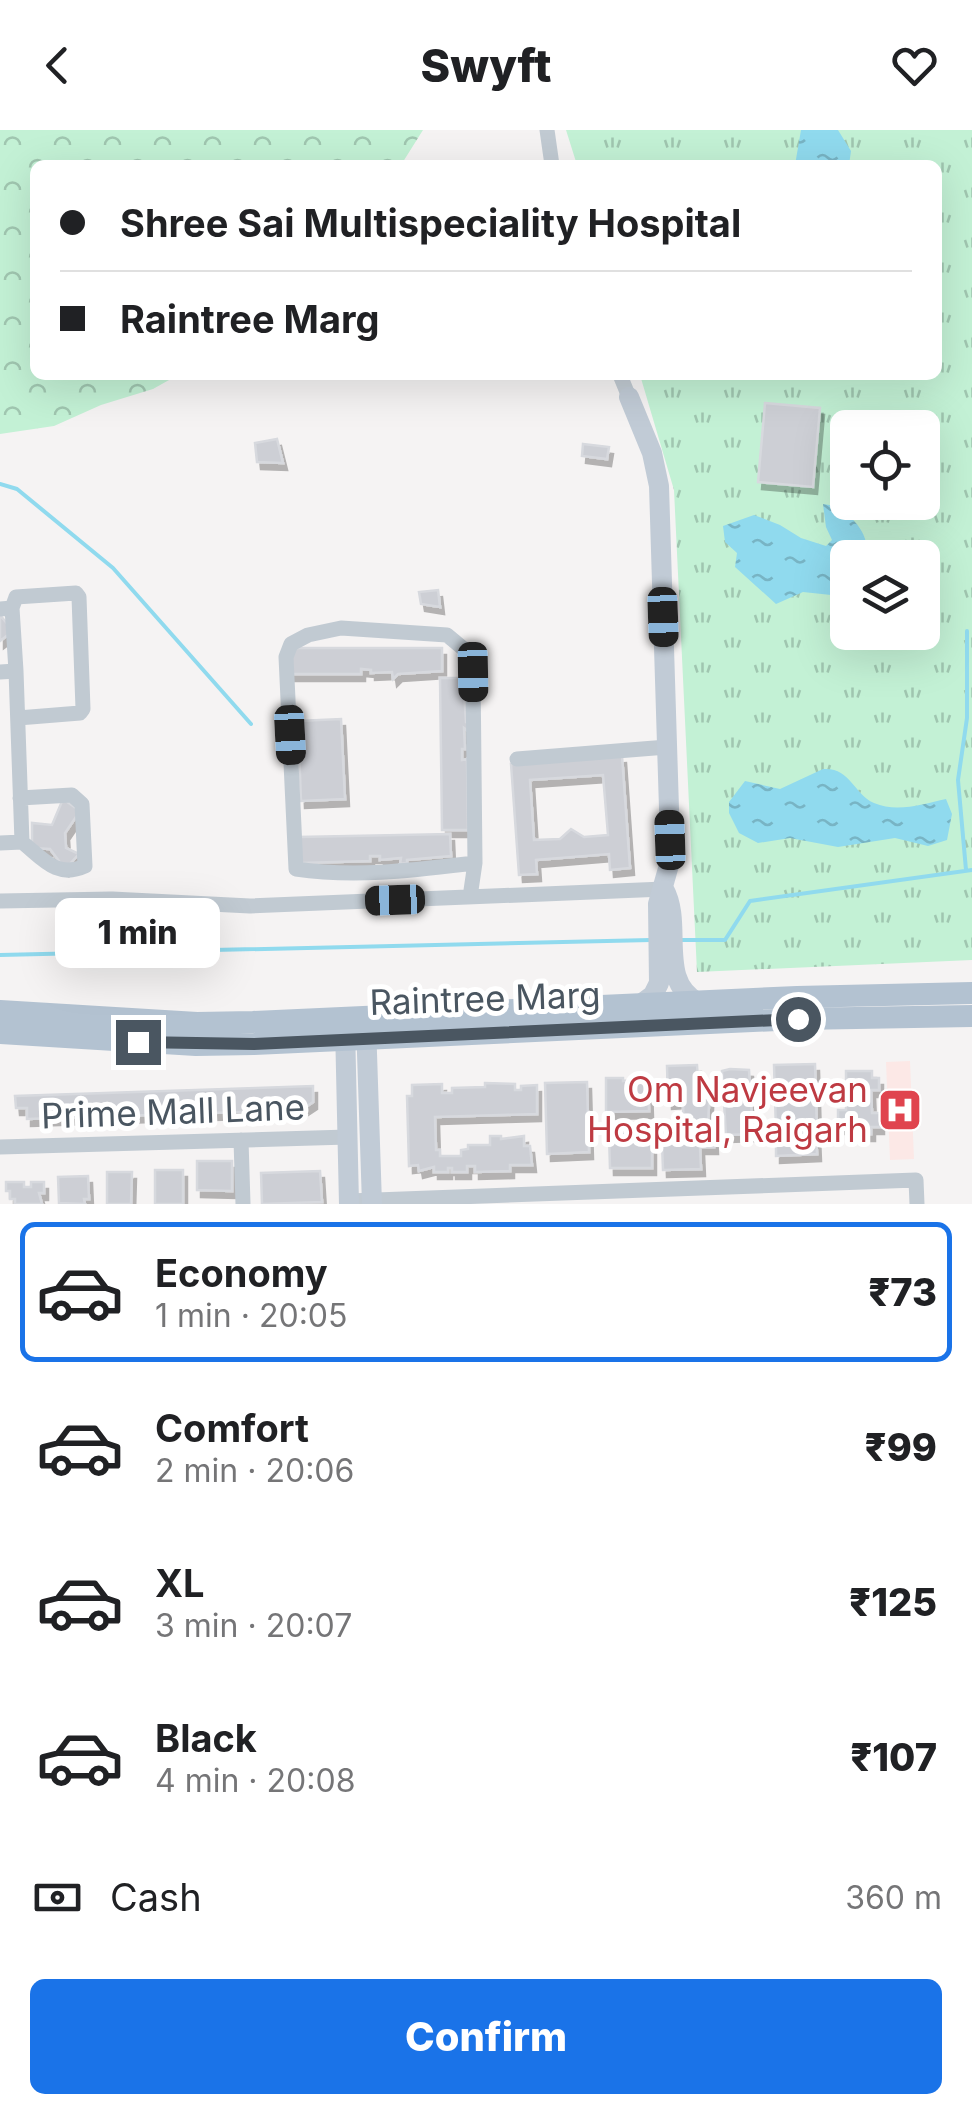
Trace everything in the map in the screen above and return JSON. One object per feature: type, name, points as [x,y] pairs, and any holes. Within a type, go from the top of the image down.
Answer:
[{"type":"main road","name":"Raintree Marg","points":[[0,1033],[196,1045],[638,1006],[972,993]]},
{"type":"main road","name":"Raintree Marg","points":[[0,1011],[356,1028],[972,1016]]},
{"type":"street","points":[[547,130],[551,160]]},
{"type":"street","points":[[622,380],[652,452],[658,486],[670,840],[664,889],[658,904],[666,929],[667,955],[678,983],[687,996],[699,1003]]},
{"type":"street","points":[[18,718],[80,714],[83,709],[76,593],[16,597],[6,608],[8,672],[18,718],[22,842]]},
{"type":"street","points":[[470,897],[475,862],[473,672],[465,650],[446,635],[340,628],[308,635],[291,644],[286,657],[296,870],[326,874],[406,871],[475,862]]},
{"type":"street","points":[[517,759],[667,747]]},
{"type":"street","points":[[0,843],[22,842],[62,872],[86,866],[82,804],[77,798],[20,798]]},
{"type":"street","points":[[0,901],[112,898],[250,906],[664,889]]},
{"type":"street","points":[[638,1006],[656,989],[667,955]]},
{"type":"street","points":[[356,1028],[348,1137],[350,1202],[916,1180],[917,1204]]},
{"type":"street","points":[[356,1028],[372,1202]]},
{"type":"street","name":"Prime Mall Lane","points":[[0,1148],[348,1137]]},
{"type":"street","points":[[241,1140],[243,1204]]},
{"type":"street","points":[[805,1184],[806,1204]]},
{"type":"shaded area","name":"Om Navjeevan Hospital, Raigarh","points":[[910,1061],[914,1159],[890,1160],[886,1062]]},
{"type":"green space","points":[[0,130],[423,130],[404,160],[30,160],[30,380],[169,380],[54,426],[0,434]]},
{"type":"green space","points":[[566,130],[972,130],[972,960],[697,972],[674,490],[641,380],[942,380],[942,160],[575,160]]},
{"type":"water","points":[[801,130],[838,130],[851,151],[850,160],[796,160]]},
{"type":"water","points":[[823,504],[830,505],[830,520],[853,520],[866,540],[832,540]]},
{"type":"water","points":[[754,515],[826,546],[830,542],[830,595],[803,592],[776,604],[735,567],[737,553],[725,542],[723,526]]},
{"type":"water","points":[[823,769],[839,772],[867,799],[883,806],[910,807],[946,799],[952,814],[947,840],[928,846],[895,838],[838,847],[790,838],[758,843],[739,833],[729,813],[729,802],[745,781],[780,789]]},
{"type":"building","points":[[765,403],[820,408],[813,487],[758,482]]},
{"type":"building","points":[[277,439],[283,463],[257,462],[255,443]]},
{"type":"building","points":[[583,444],[609,447],[607,459],[582,456]]},
{"type":"building","points":[[438,590],[440,607],[421,604],[419,592]]},
{"type":"building","points":[[0,615],[13,631],[0,641]]},
{"type":"building","points":[[291,648],[442,648],[442,671],[398,674],[393,679],[392,672],[371,673],[361,669],[361,674],[291,674]]},
{"type":"building","points":[[440,678],[463,678],[469,723],[467,730],[464,728],[462,749],[462,760],[467,759],[468,830],[442,830]]},
{"type":"building","points":[[341,719],[345,799],[301,801],[298,721]]},
{"type":"building","points":[[622,756],[630,868],[610,870],[609,854],[536,860],[537,874],[519,875],[511,764]],"holes":[[[603,775],[608,835],[584,837],[571,829],[560,839],[534,840],[530,780]]]},
{"type":"building","points":[[63,799],[80,811],[65,833],[66,848],[79,854],[65,869],[50,849],[32,848],[32,823],[52,825]]},
{"type":"building","points":[[450,834],[451,856],[400,864],[401,858],[380,860],[380,856],[370,856],[370,861],[300,863],[299,837]]},
{"type":"building","points":[[815,1064],[817,1129],[776,1130],[774,1065]]},
{"type":"building","points":[[697,1065],[698,1080],[710,1080],[708,1127],[713,1127],[714,1147],[700,1147],[701,1169],[663,1170],[662,1143],[684,1143],[683,1101],[668,1102],[667,1066]]},
{"type":"building","points":[[749,1070],[753,1134],[726,1135],[722,1071]]},
{"type":"building","points":[[846,1071],[872,1071],[872,1078],[879,1078],[879,1090],[871,1090],[872,1113],[880,1113],[880,1127],[871,1127],[871,1134],[848,1134],[848,1127],[838,1127],[838,1110],[846,1110],[846,1093],[840,1094],[840,1084],[846,1084]]},
{"type":"building","points":[[606,1078],[648,1078],[649,1111],[606,1112]]},
{"type":"building","points":[[587,1082],[589,1152],[547,1154],[545,1083]]},
{"type":"building","points":[[485,1083],[515,1084],[515,1090],[537,1085],[537,1114],[435,1117],[436,1150],[440,1150],[440,1156],[461,1156],[461,1150],[468,1149],[468,1145],[490,1145],[490,1136],[524,1136],[524,1146],[530,1146],[532,1165],[510,1165],[510,1171],[475,1172],[475,1166],[467,1166],[467,1172],[452,1172],[448,1168],[448,1172],[434,1172],[434,1167],[419,1171],[418,1165],[409,1166],[407,1096],[412,1096],[412,1085],[442,1084],[442,1093],[452,1093],[452,1088],[485,1087]]},
{"type":"building","points":[[313,1086],[313,1102],[301,1110],[27,1119],[27,1108],[16,1108],[15,1096]]},
{"type":"building","points":[[816,1131],[817,1154],[776,1156],[776,1133]]},
{"type":"building","points":[[609,1134],[652,1134],[652,1168],[610,1168]]},
{"type":"building","points":[[197,1161],[232,1161],[232,1191],[197,1190]]},
{"type":"building","points":[[155,1170],[183,1170],[183,1204],[155,1204]]},
{"type":"building","points":[[320,1171],[322,1202],[262,1204],[261,1173]]},
{"type":"building","points":[[107,1172],[132,1172],[131,1204],[107,1204]]},
{"type":"building","points":[[88,1176],[89,1199],[84,1199],[85,1204],[59,1203],[58,1177]]},
{"type":"building","points":[[6,1182],[24,1182],[24,1187],[31,1187],[31,1182],[44,1182],[44,1193],[39,1193],[42,1204],[15,1204],[10,1191],[6,1191]]},
{"type":"waterway","points":[[0,484],[17,489],[113,568],[251,724]]},
{"type":"waterway","points":[[966,870],[958,780],[967,718],[967,631]]},
{"type":"waterway","points":[[680,940],[725,940],[750,901],[972,870]]},
{"type":"waterway","points":[[0,955],[651,940]]},
{"type":"place","name":"Om Navjeevan Hospital, Raigarh","points":[[900,1110]]},
{"type":"route","points":[[138,1042],[254,1044],[798,1019]]}]
